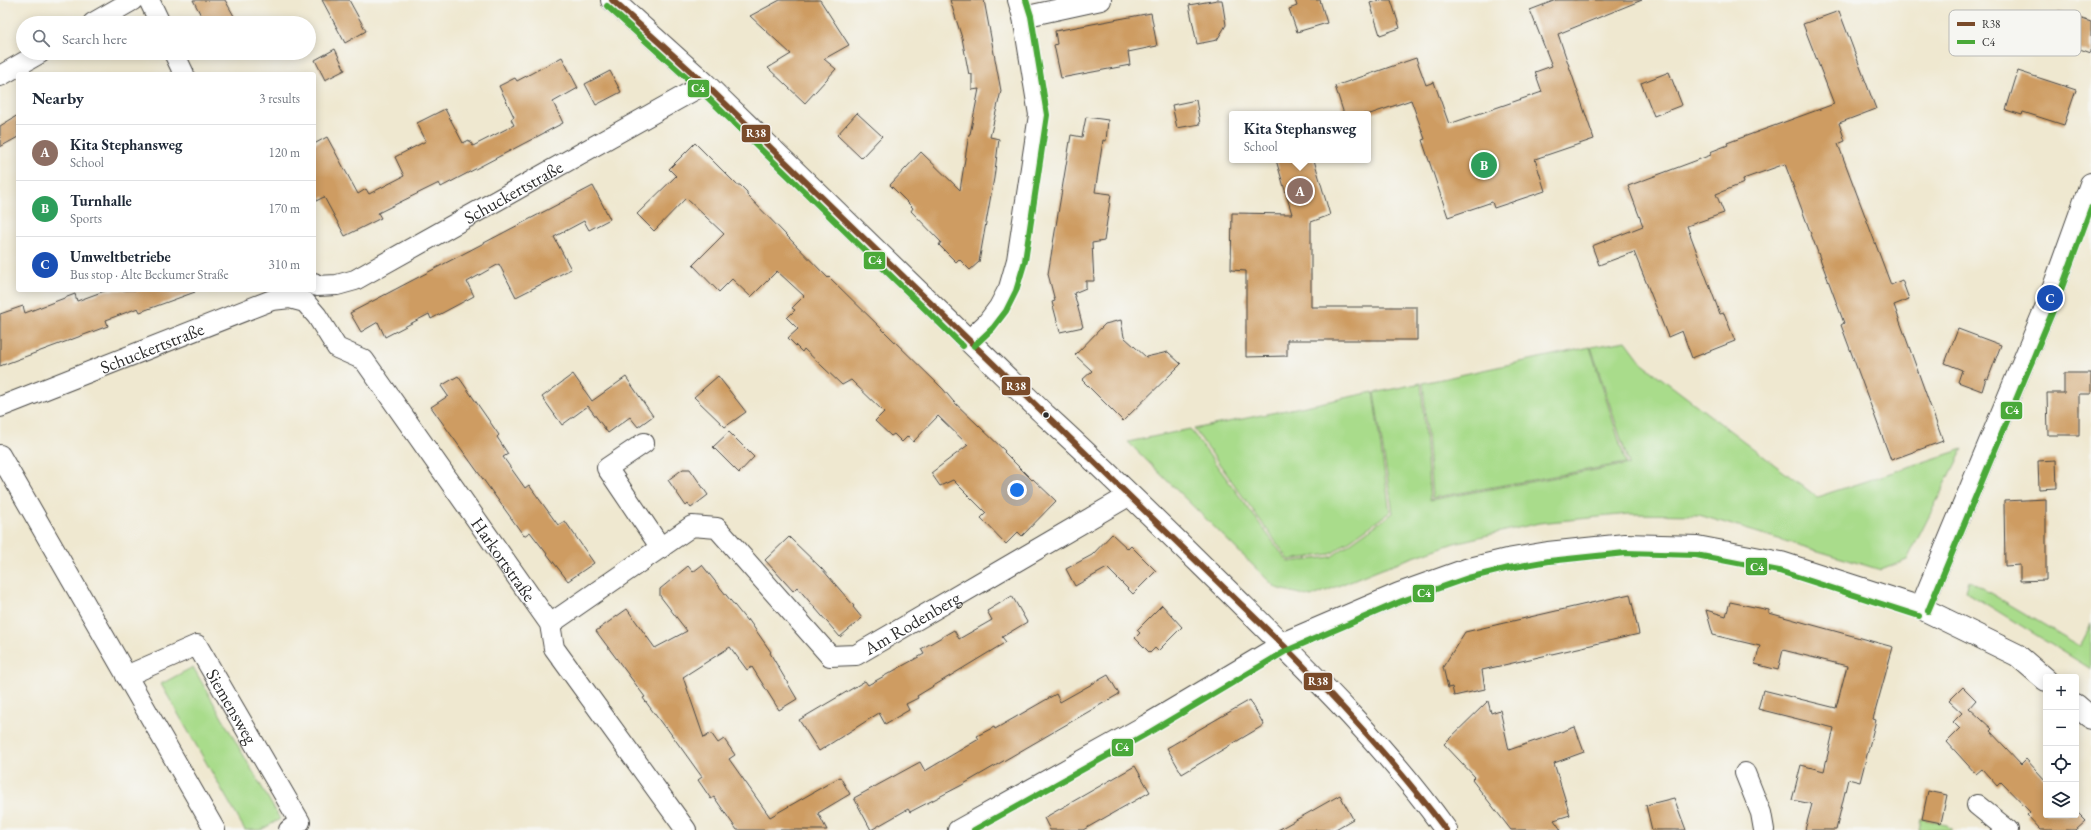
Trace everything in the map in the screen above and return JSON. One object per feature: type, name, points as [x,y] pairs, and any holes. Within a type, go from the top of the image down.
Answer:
[{"type":"main road","points":[[612,0],[705,84],[1282,644],[1351,714],[1446,830]]},
{"type":"main road","points":[[1921,608],[2050,298],[2091,184]]},
{"type":"main road","points":[[1282,644],[1399,594],[1466,570],[1507,560],[1548,552],[1625,545],[1697,547],[1781,563],[1921,608],[2017,655],[2043,677]]},
{"type":"main road","points":[[2079,708],[2091,718]]},
{"type":"street","points":[[105,16],[134,0]]},
{"type":"street","points":[[149,0],[157,16]]},
{"type":"street","points":[[969,340],[987,323],[999,307],[1009,288],[1017,260],[1039,115],[1020,9],[1101,0]]},
{"type":"street","points":[[0,76],[28,60]]},
{"type":"street","points":[[177,60],[183,72]]},
{"type":"street","name":"Schuckertstraße","points":[[316,284],[336,285],[355,280],[705,84]]},
{"type":"street","name":"Schuckertstraße","points":[[0,407],[272,300],[290,298],[305,302]]},
{"type":"street","name":"Harkortstraße","points":[[305,302],[317,316],[337,348],[364,360],[550,624],[554,648],[686,830]]},
{"type":"street","points":[[644,443],[607,468],[662,548]]},
{"type":"street","points":[[0,455],[215,830]]},
{"type":"street","name":"Am Rodenberg","points":[[550,624],[692,526],[717,528],[830,656],[856,655],[1130,495]]},
{"type":"street","points":[[958,830],[1146,725],[1282,644]]},
{"type":"street","name":"Siemensweg","points":[[126,676],[197,645],[300,822],[289,830]]},
{"type":"street","points":[[1745,773],[1761,813],[1764,830]]},
{"type":"street","points":[[1977,805],[2008,830]]},
{"type":"green space","points":[[1626,341],[1644,365],[1817,497],[1963,449],[1907,560],[1881,570],[1699,515],[1629,514],[1539,523],[1454,543],[1382,568],[1311,597],[1276,588],[1128,442],[1190,429],[1288,562],[1331,557],[1393,513],[1374,393],[1421,383],[1430,500],[1629,464],[1591,347]]},
{"type":"green space","points":[[1590,347],[1626,463],[1432,498],[1423,383]]},
{"type":"green space","points":[[1373,392],[1390,512],[1331,554],[1289,560],[1194,429]]},
{"type":"green space","points":[[1968,580],[2080,646],[2091,625],[2091,669],[1965,591]]},
{"type":"green space","points":[[193,667],[280,819],[261,830],[245,830],[161,684]]},
{"type":"green space","points":[[1921,819],[1947,825],[1952,830],[1919,830]]},
{"type":"building","points":[[193,0],[225,0],[234,16],[201,16]]},
{"type":"building","points":[[322,0],[349,0],[366,31],[345,43]]},
{"type":"building","points":[[780,0],[820,0],[849,45],[824,59],[836,69],[805,103],[768,68],[791,54],[750,16]]},
{"type":"building","points":[[950,0],[984,0],[1001,91],[990,137],[999,139],[994,178],[979,262],[970,270],[959,259],[956,262],[939,245],[941,242],[911,211],[913,208],[890,185],[921,152],[960,190],[969,134],[979,89],[972,90],[972,74],[969,75],[962,38]]},
{"type":"building","points":[[1222,0],[1226,25],[1217,40],[1197,44],[1189,5]]},
{"type":"building","points":[[1295,0],[1320,0],[1327,23],[1297,32],[1289,9],[1297,6]]},
{"type":"building","points":[[1380,0],[1391,0],[1400,28],[1380,35],[1370,3]]},
{"type":"building","points":[[1556,0],[1642,0],[1558,34],[1594,139],[1535,159],[1545,191],[1494,208],[1492,202],[1448,217],[1422,140],[1425,139],[1411,100],[1371,114],[1371,111],[1343,111],[1335,86],[1416,58],[1426,85],[1434,82],[1449,124],[1542,92],[1535,72],[1552,66],[1530,10]]},
{"type":"building","points":[[1839,11],[1876,109],[1839,123],[1845,141],[1838,144],[1891,285],[1902,280],[1909,299],[1894,305],[1943,441],[1891,460],[1841,325],[1844,323],[1785,164],[1743,179],[1744,183],[1716,194],[1724,213],[1687,226],[1720,314],[1724,313],[1735,341],[1692,358],[1682,331],[1668,337],[1634,252],[1599,265],[1592,246],[1643,226],[1628,186],[1711,155],[1710,152],[1728,145],[1727,143],[1834,104],[1803,24]]},
{"type":"building","points":[[1151,13],[1157,46],[1128,52],[1130,65],[1061,78],[1054,45],[1057,44],[1055,31]]},
{"type":"building","points":[[2081,19],[2091,22],[2091,53],[2081,49]]},
{"type":"building","points":[[335,49],[345,70],[325,80],[316,59]]},
{"type":"building","points":[[562,57],[578,88],[553,102],[563,123],[441,187],[439,183],[378,213],[381,218],[345,236],[324,197],[316,201],[316,143],[327,137],[358,194],[366,189],[369,194],[404,176],[395,157],[426,141],[417,123],[445,109],[463,143],[469,140],[473,146],[514,125],[511,119],[514,117],[499,86],[515,78],[517,81]]},
{"type":"building","points":[[610,71],[621,92],[596,105],[585,84]]},
{"type":"building","points":[[2018,71],[2076,90],[2064,125],[2023,112],[2022,115],[2006,110]]},
{"type":"building","points":[[1669,72],[1682,105],[1654,116],[1641,83]]},
{"type":"building","points":[[1196,100],[1200,124],[1177,128],[1172,105]]},
{"type":"building","points":[[857,113],[882,136],[861,158],[837,135]]},
{"type":"building","points":[[16,116],[16,138],[0,147],[0,126]]},
{"type":"building","points":[[1086,117],[1108,120],[1106,141],[1103,140],[1095,192],[1111,194],[1104,241],[1092,243],[1094,281],[1086,281],[1086,288],[1074,293],[1083,327],[1060,332],[1052,302],[1055,301],[1048,274],[1071,135],[1082,137]]},
{"type":"building","points":[[695,143],[737,185],[740,185],[747,192],[747,195],[828,278],[829,277],[943,389],[953,401],[1005,451],[1004,452],[1032,480],[1033,479],[1056,501],[1022,536],[1018,532],[1006,544],[981,518],[986,513],[953,480],[940,486],[931,473],[968,445],[938,416],[913,442],[908,436],[902,442],[894,434],[891,436],[875,421],[884,412],[851,380],[842,385],[804,349],[802,352],[788,338],[798,329],[787,318],[795,310],[792,308],[804,296],[777,271],[751,297],[732,279],[719,292],[693,265],[724,234],[686,198],[654,231],[637,214],[676,176],[669,169]]},
{"type":"building","points":[[1277,163],[1315,163],[1330,215],[1311,222],[1311,307],[1417,307],[1417,340],[1287,340],[1287,356],[1246,357],[1246,271],[1231,270],[1232,213],[1292,214]]},
{"type":"building","points":[[593,186],[610,219],[589,230],[584,221],[554,237],[571,269],[516,297],[499,264],[467,282],[474,296],[431,319],[429,314],[385,337],[378,322],[361,332],[350,313]]},
{"type":"building","points":[[102,292],[195,292],[140,312],[138,308],[106,320],[108,326],[0,366],[0,314],[23,306],[25,313],[75,294],[77,301]]},
{"type":"building","points":[[1121,320],[1124,337],[1146,357],[1168,352],[1181,364],[1123,421],[1082,380],[1092,371],[1075,355],[1105,324]]},
{"type":"building","points":[[1958,329],[2001,345],[1988,379],[1986,378],[1982,391],[1958,382],[1962,370],[1945,363]]},
{"type":"building","points":[[2064,373],[2091,373],[2091,394],[2079,394],[2079,435],[2048,435],[2047,393],[2064,393]]},
{"type":"building","points":[[573,374],[592,401],[626,377],[653,416],[638,427],[630,417],[608,433],[588,406],[562,425],[542,397]]},
{"type":"building","points":[[458,376],[499,435],[497,437],[508,454],[503,457],[525,488],[529,485],[558,525],[565,521],[594,563],[568,581],[530,532],[524,536],[431,407],[448,396],[441,386]]},
{"type":"building","points":[[718,376],[746,412],[725,427],[694,397]]},
{"type":"building","points":[[729,432],[754,457],[739,473],[713,447]]},
{"type":"building","points":[[2056,460],[2057,488],[2039,489],[2038,461]]},
{"type":"building","points":[[683,469],[690,469],[708,495],[691,508],[688,504],[686,506],[668,480]]},
{"type":"building","points":[[2046,499],[2046,580],[2020,581],[2020,565],[2005,566],[2004,501]]},
{"type":"building","points":[[1112,534],[1128,549],[1131,546],[1156,571],[1133,594],[1107,568],[1075,586],[1066,569],[1092,555]]},
{"type":"building","points":[[789,537],[822,569],[854,606],[853,607],[862,618],[840,637],[797,587],[793,591],[765,560]]},
{"type":"building","points":[[702,565],[747,621],[748,619],[771,652],[770,653],[797,699],[779,710],[752,667],[747,670],[730,647],[683,677],[704,738],[711,733],[718,743],[724,739],[735,755],[729,759],[770,817],[840,777],[850,794],[818,813],[827,830],[737,830],[714,797],[711,799],[698,780],[702,777],[643,698],[645,697],[596,631],[627,609],[655,648],[687,631],[660,596],[660,589],[688,566],[693,572]]},
{"type":"building","points":[[1630,594],[1639,634],[1482,670],[1485,689],[1454,696],[1452,687],[1448,688],[1443,667],[1465,632]]},
{"type":"building","points":[[1012,596],[1027,622],[1002,637],[1006,642],[917,696],[918,698],[906,704],[909,710],[885,724],[879,713],[819,751],[799,720],[865,681],[868,685],[924,654],[921,649],[954,630],[959,639],[992,620],[987,611]]},
{"type":"building","points":[[1730,602],[1769,610],[1769,613],[1893,647],[1873,719],[1876,720],[1860,782],[1848,779],[1836,830],[1805,830],[1812,804],[1792,800],[1801,765],[1824,771],[1834,728],[1758,709],[1763,690],[1836,708],[1847,666],[1783,650],[1778,670],[1755,664],[1760,646],[1713,635],[1706,610],[1726,616]]},
{"type":"building","points":[[1162,605],[1182,627],[1158,651],[1155,648],[1150,653],[1135,638],[1140,633],[1137,630]]},
{"type":"building","points":[[1108,675],[1119,694],[962,785],[910,812],[908,809],[871,830],[854,798],[920,762],[925,771],[979,739],[977,736],[994,727],[995,729],[1056,694],[1060,702]]},
{"type":"building","points":[[1963,687],[1976,700],[1969,708],[1992,729],[1990,731],[2021,764],[2026,759],[2043,778],[2043,818],[2079,818],[2079,814],[2086,821],[2076,830],[2041,830],[2027,815],[2030,812],[2001,782],[1997,786],[1982,769],[1976,774],[1947,742],[1960,729],[1953,722],[1962,713],[1949,701]]},
{"type":"building","points":[[1250,700],[1264,725],[1182,774],[1167,748]]},
{"type":"building","points":[[1488,701],[1491,713],[1500,710],[1509,750],[1575,727],[1584,752],[1554,763],[1570,815],[1554,820],[1561,830],[1511,830],[1472,780],[1475,777],[1444,744]]},
{"type":"building","points":[[1135,766],[1150,792],[1083,830],[1050,830],[1044,818]]},
{"type":"building","points":[[1928,791],[1947,795],[1941,823],[1922,819]]},
{"type":"building","points":[[1340,795],[1353,819],[1334,830],[1278,830]]},
{"type":"building","points":[[1674,798],[1686,830],[1652,830],[1646,805]]},
{"type":"transit line","name":"R38","points":[[612,0],[705,84],[1286,648],[1369,736],[1446,830]]},
{"type":"transit line","name":"C4","points":[[974,346],[993,328],[1006,311],[1016,291],[1025,261],[1047,115],[1031,16],[1026,0]]},
{"type":"transit line","name":"C4","points":[[607,6],[700,90],[963,346]]},
{"type":"transit line","name":"C4","points":[[1928,611],[2057,301],[2091,208]]},
{"type":"transit line","name":"C4","points":[[974,830],[1150,732],[1286,651],[1402,601],[1468,578],[1509,568],[1549,561],[1625,553],[1696,555],[1779,571],[1919,616]]},
{"type":"place","name":"Turnhalle","points":[[1484,165]]},
{"type":"place","name":"Kita Stephansweg","points":[[1300,191]]},
{"type":"place","name":"Umweltbetriebe","points":[[2050,298]]}]
